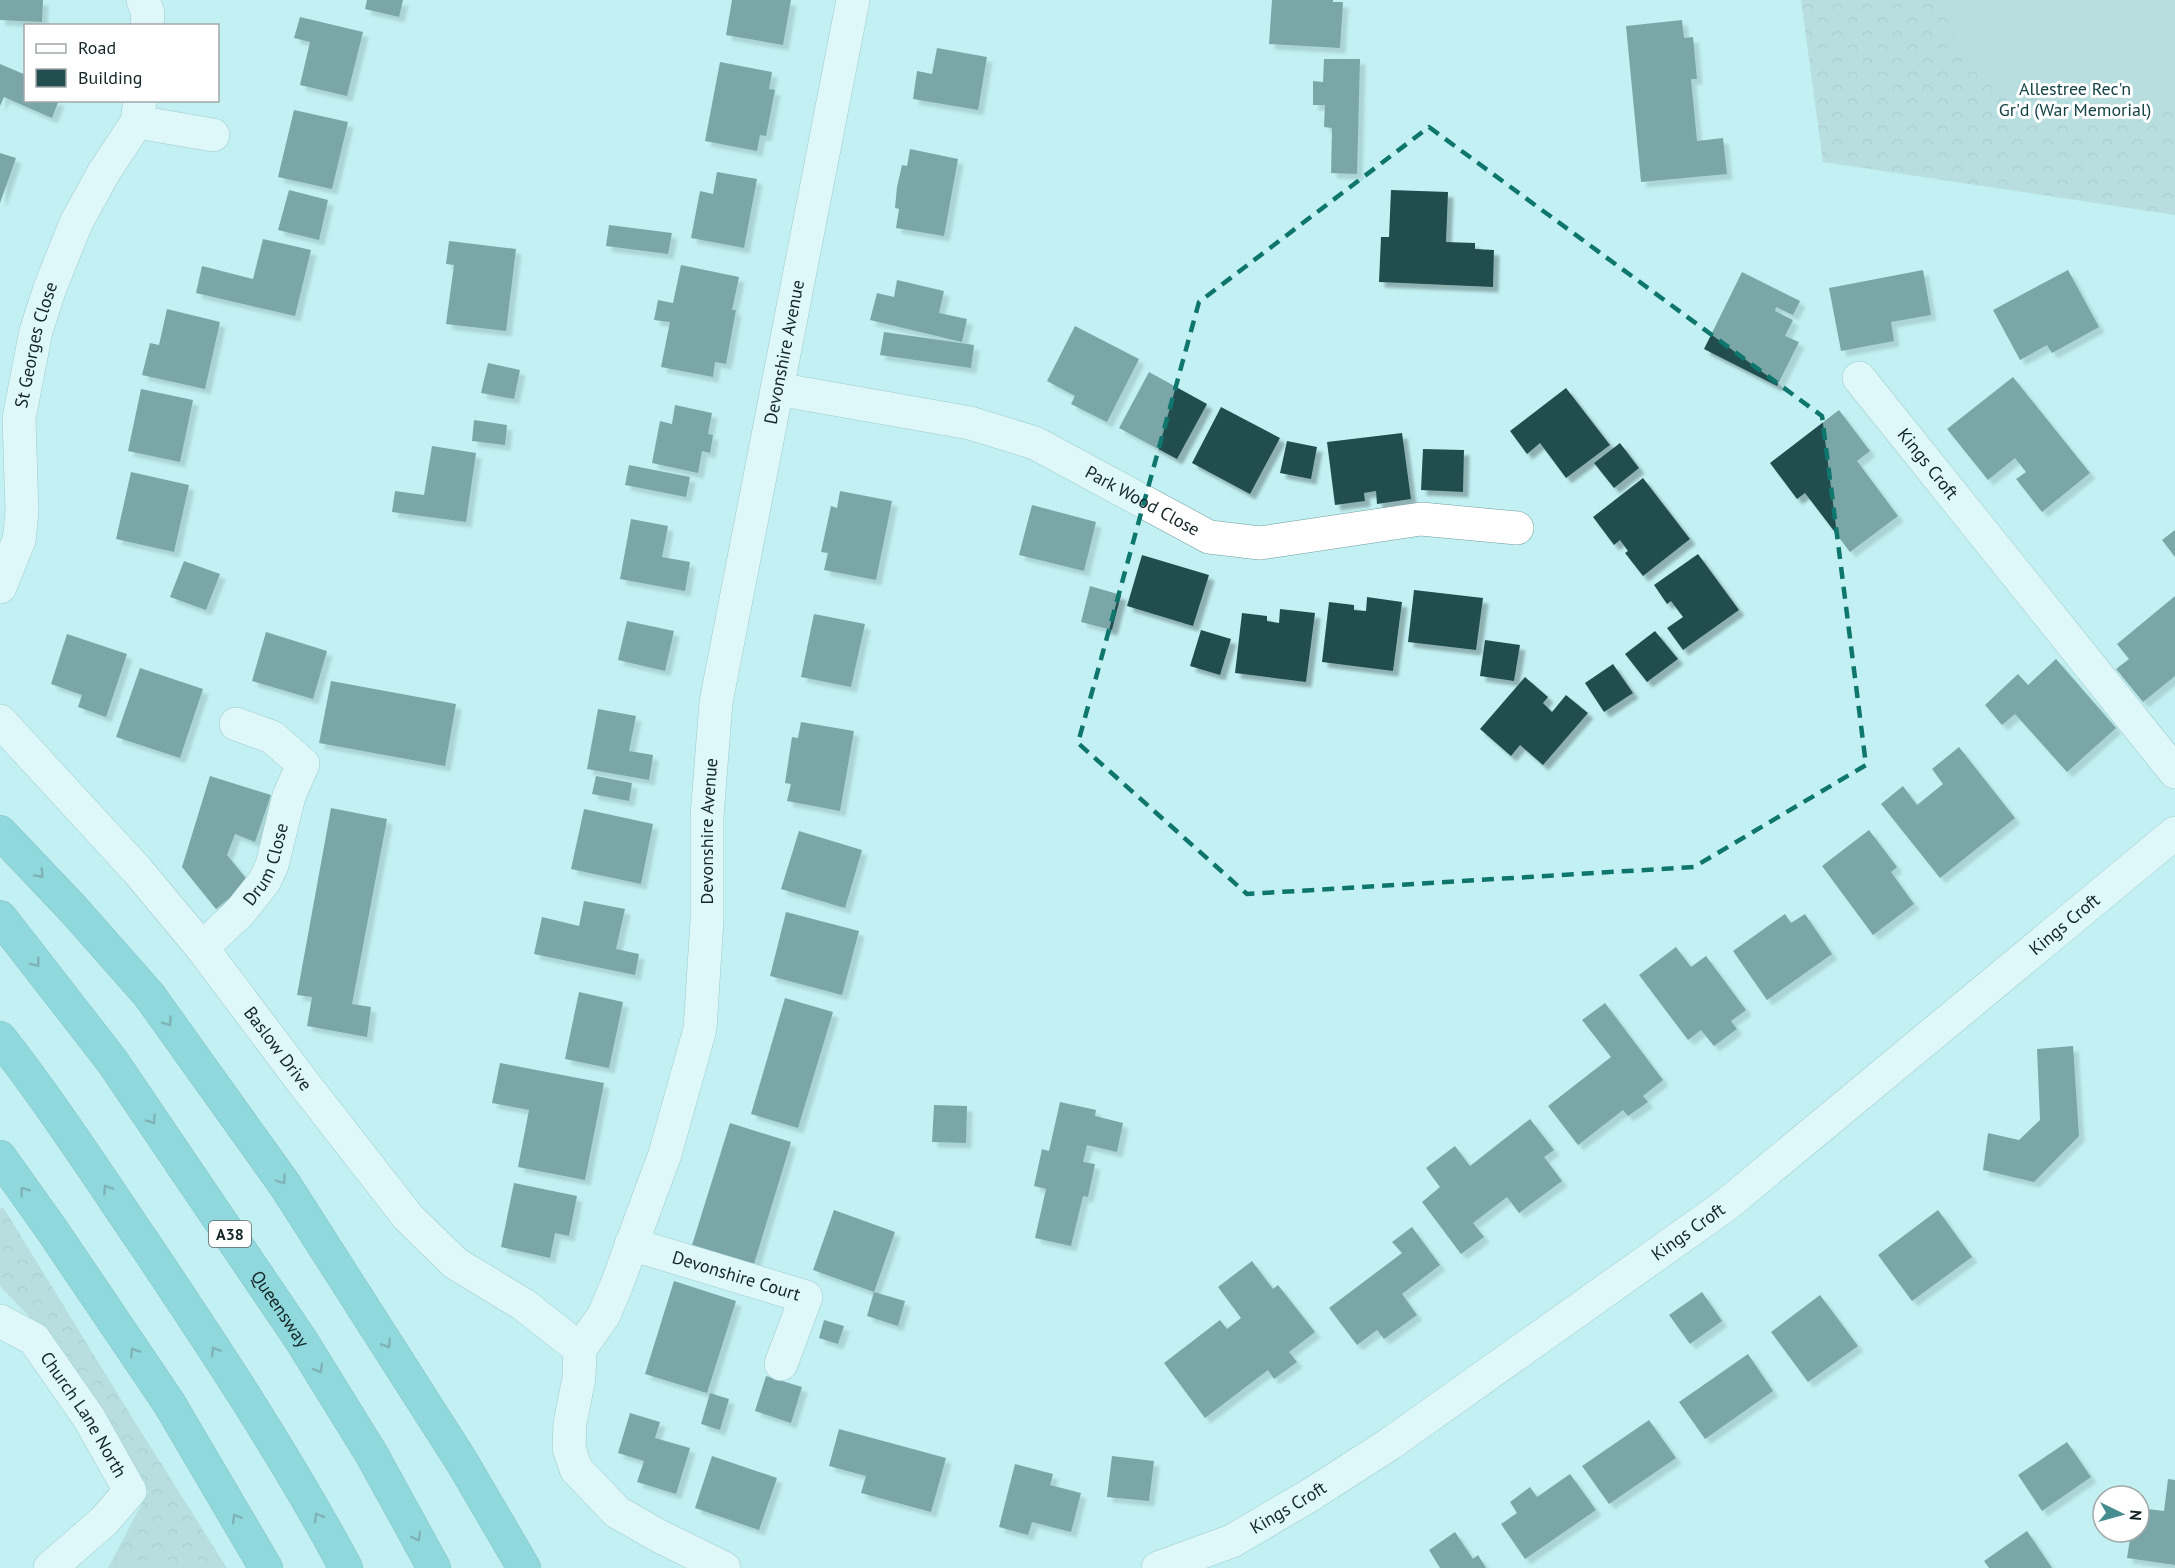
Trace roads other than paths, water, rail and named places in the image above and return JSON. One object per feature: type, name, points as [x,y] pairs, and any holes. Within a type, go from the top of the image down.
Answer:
[{"type":"highway","points":[[0,832],[74,910],[149,995],[285,1185],[462,1462],[524,1568]]},
{"type":"highway","name":"Queensway","points":[[0,917],[112,1062],[301,1340],[372,1455],[434,1568]]},
{"type":"highway","points":[[0,1038],[92,1167],[191,1314],[318,1515],[346,1568]]},
{"type":"highway","points":[[0,1157],[169,1403],[266,1568]]},
{"type":"street","points":[[143,0],[148,13],[147,24]]},
{"type":"street","name":"Devonshire Avenue","points":[[580,1348],[604,1315],[665,1154],[700,1029],[707,920],[707,816],[716,702],[853,0]]},
{"type":"street","name":"St Georges Close","points":[[0,587],[19,540],[22,512],[20,418],[26,377],[36,331],[50,288],[76,223],[138,111],[213,135]]},
{"type":"street","name":"Kings Croft","points":[[1859,378],[2175,772]]},
{"type":"street","name":"Park Wood Close","points":[[777,389],[970,423],[1035,442],[1209,537],[1260,543],[1421,519],[1517,528]]},
{"type":"street","name":"Baslow Drive","points":[[0,722],[137,870],[202,948],[302,1082],[408,1217],[455,1263],[524,1305],[580,1348]]},
{"type":"street","name":"Drum Close","points":[[202,948],[240,912],[264,882],[272,865],[290,796],[313,765],[272,737],[236,723]]},
{"type":"street","name":"Kings Croft","points":[[1158,1568],[1232,1541],[1312,1494],[1391,1443],[1726,1205],[2175,833]]},
{"type":"street","name":"Devonshire Court","points":[[631,1244],[806,1297],[781,1364]]},
{"type":"street","name":"Church Lane North","points":[[0,1321],[34,1339],[89,1418],[130,1491],[104,1521],[50,1568]]},
{"type":"street","points":[[580,1348],[579,1377],[570,1424],[569,1448],[576,1468],[617,1512],[657,1535],[724,1568]]},
{"type":"park label","name":"Allestree Rec'n Gr'd (War Memorial)","points":[[2075,100]]}]
